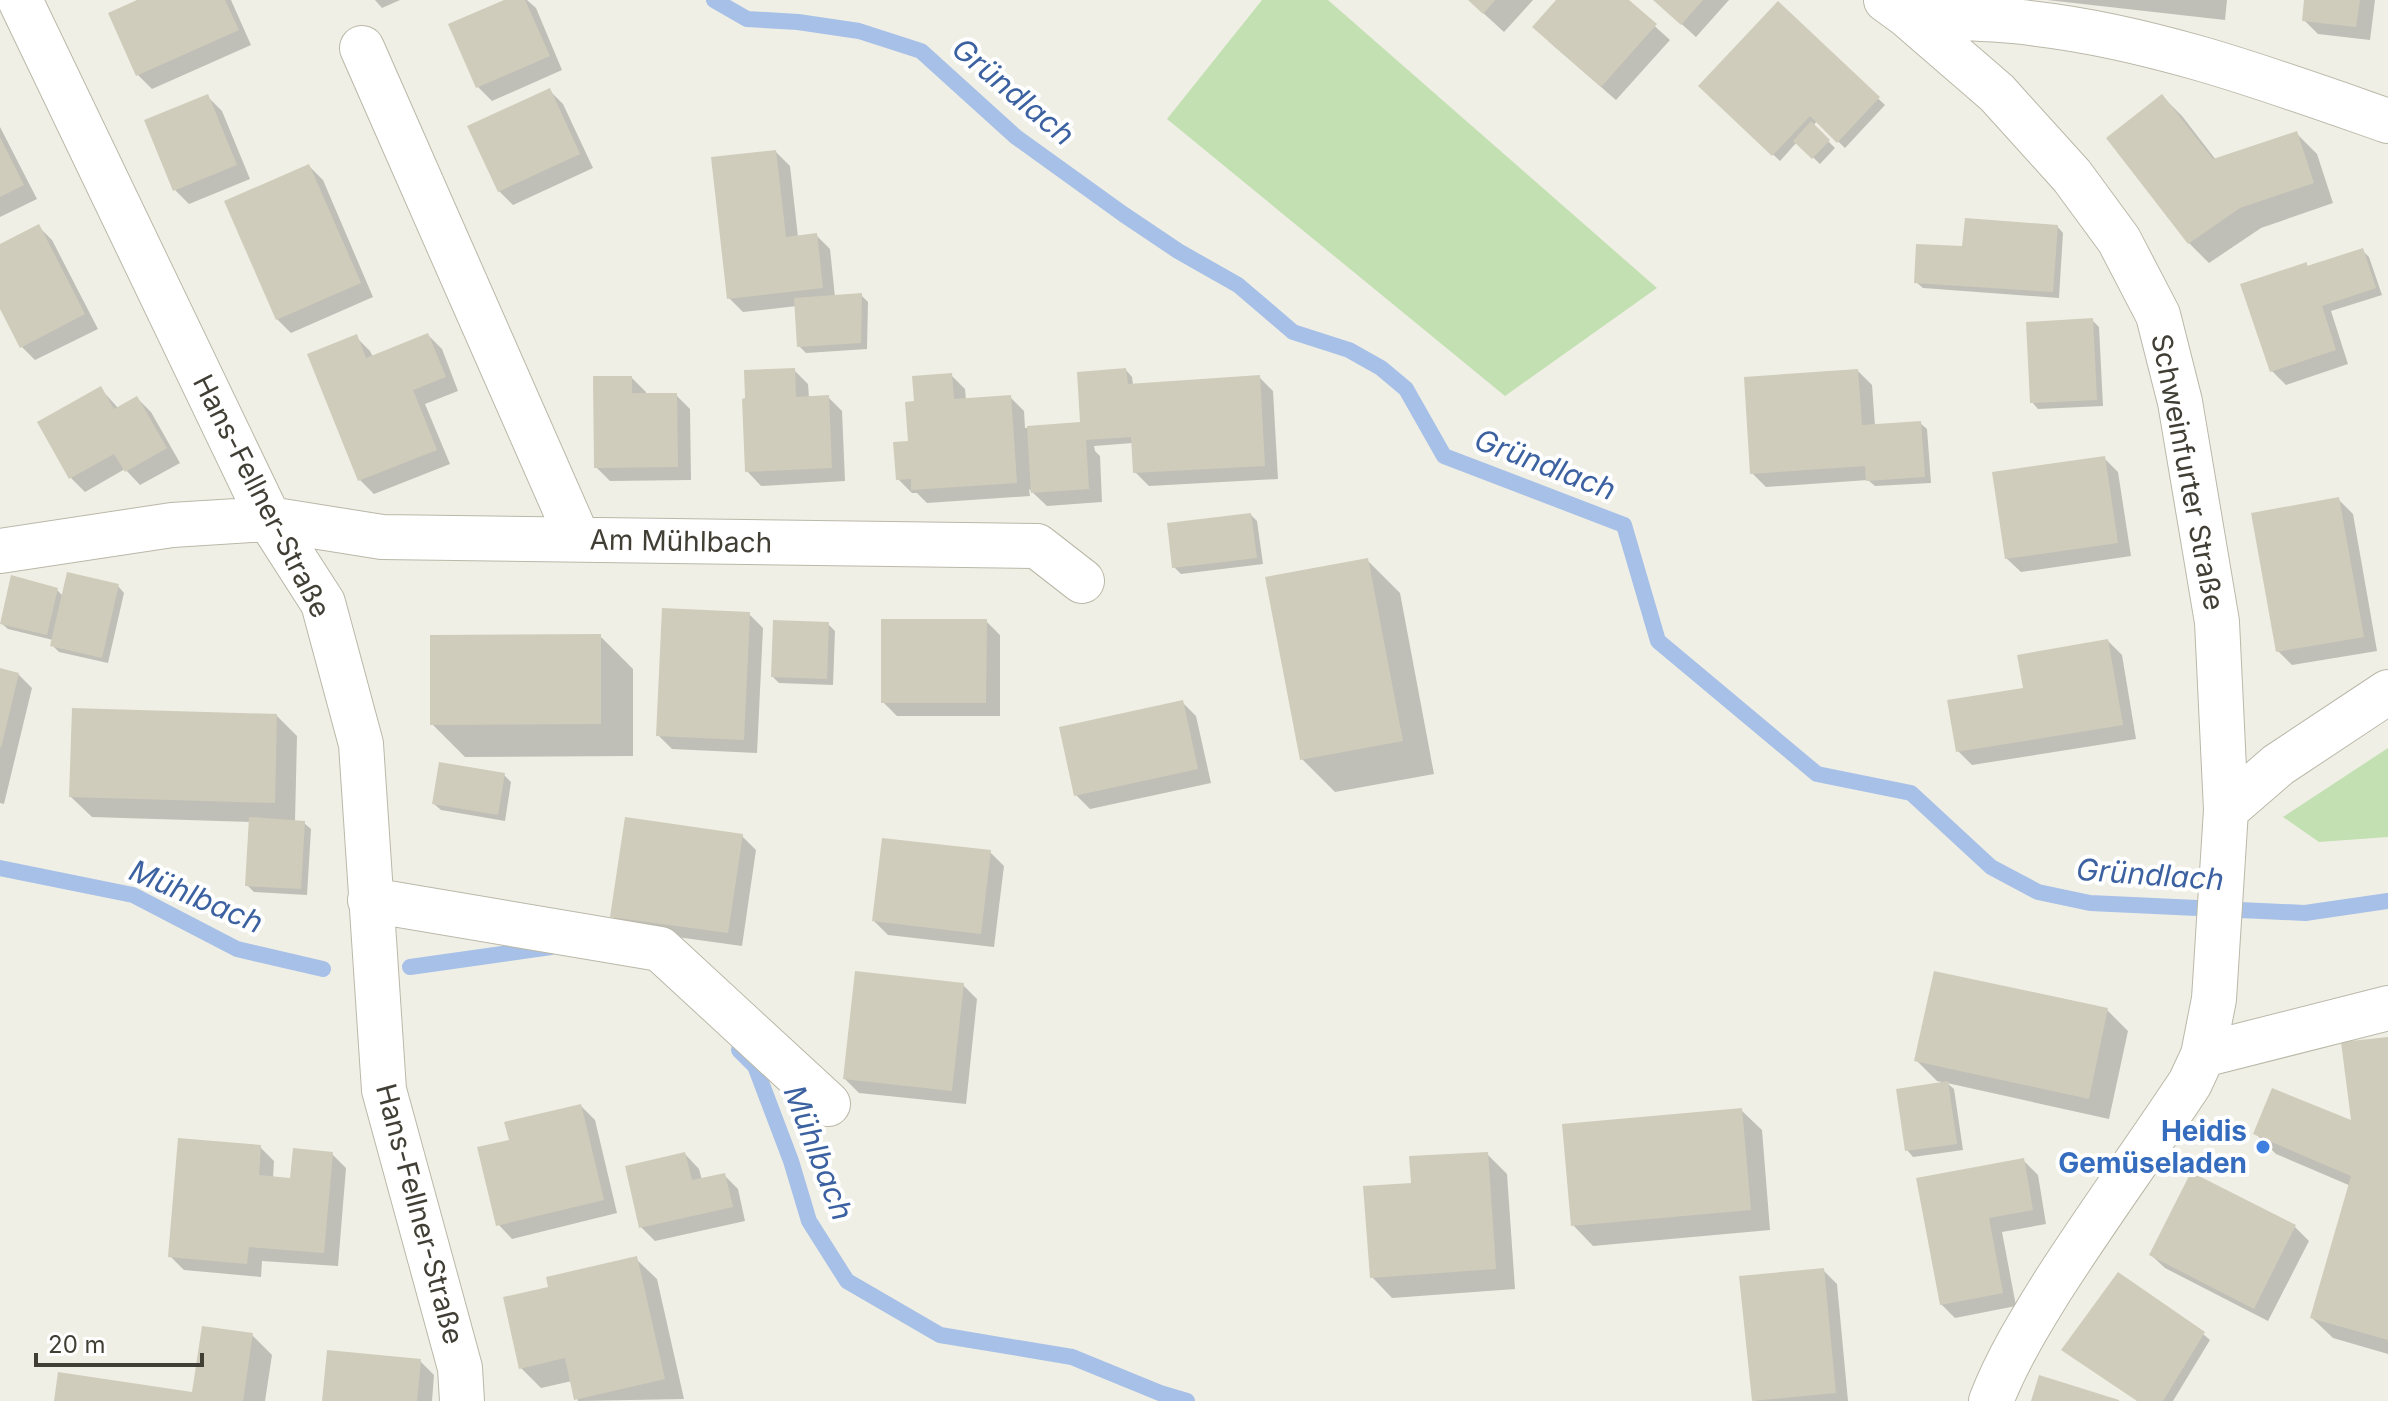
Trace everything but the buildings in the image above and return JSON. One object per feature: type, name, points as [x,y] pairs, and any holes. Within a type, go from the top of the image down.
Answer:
[{"type":"street","name":"Hans-Fellner-Straße","points":[[20,0],[269,519],[323,603],[361,744],[384,1090],[460,1368],[462,1401]]},
{"type":"street","points":[[1901,5],[2030,22],[2129,40],[2191,55],[2388,121]]},
{"type":"street","name":"Schweinfurter Straße","points":[[1901,5],[1997,93],[2072,176],[2119,240],[2158,315],[2180,402],[2217,622],[2225,828],[2214,999],[2203,1055],[2190,1083],[2077,1247],[2032,1319],[1991,1401]]},
{"type":"street","points":[[1997,93],[2002,55],[2030,22]]},
{"type":"street","points":[[362,48],[578,539]]},
{"type":"street","name":"Am Mühlbach","points":[[0,551],[172,525],[269,519],[382,537],[1037,546],[1082,581]]},
{"type":"street","points":[[2225,828],[2278,765],[2388,692]]},
{"type":"street","points":[[370,900],[660,949],[828,1104]]},
{"type":"street","points":[[2203,1055],[2388,1008]]},
{"type":"green space","points":[[1262,0],[1328,0],[1657,288],[1505,396],[1167,119]]},
{"type":"green space","points":[[2388,748],[2388,837],[2319,842],[2283,817]]},
{"type":"waterway","name":"Gründlach","points":[[714,0],[747,19],[798,22],[859,31],[921,51],[1016,137],[1178,251],[1238,285],[1293,332],[1349,350],[1381,368],[1406,389],[1444,456],[1624,525],[1658,641],[1817,774],[1911,793],[1991,867],[2038,892],[2090,903],[2305,913],[2388,901]]},
{"type":"waterway","name":"Mühlbach","points":[[0,868],[133,895],[237,949],[323,969]]},
{"type":"waterway","name":"Mühlbach","points":[[410,967],[551,947]]},
{"type":"waterway","name":"Mühlbach","points":[[739,1050],[755,1066],[791,1161],[809,1221],[847,1281],[940,1335],[1072,1357],[1187,1401]]},
{"type":"place","name":"Heidis Gemüseladen","points":[[2263,1147]]}]
